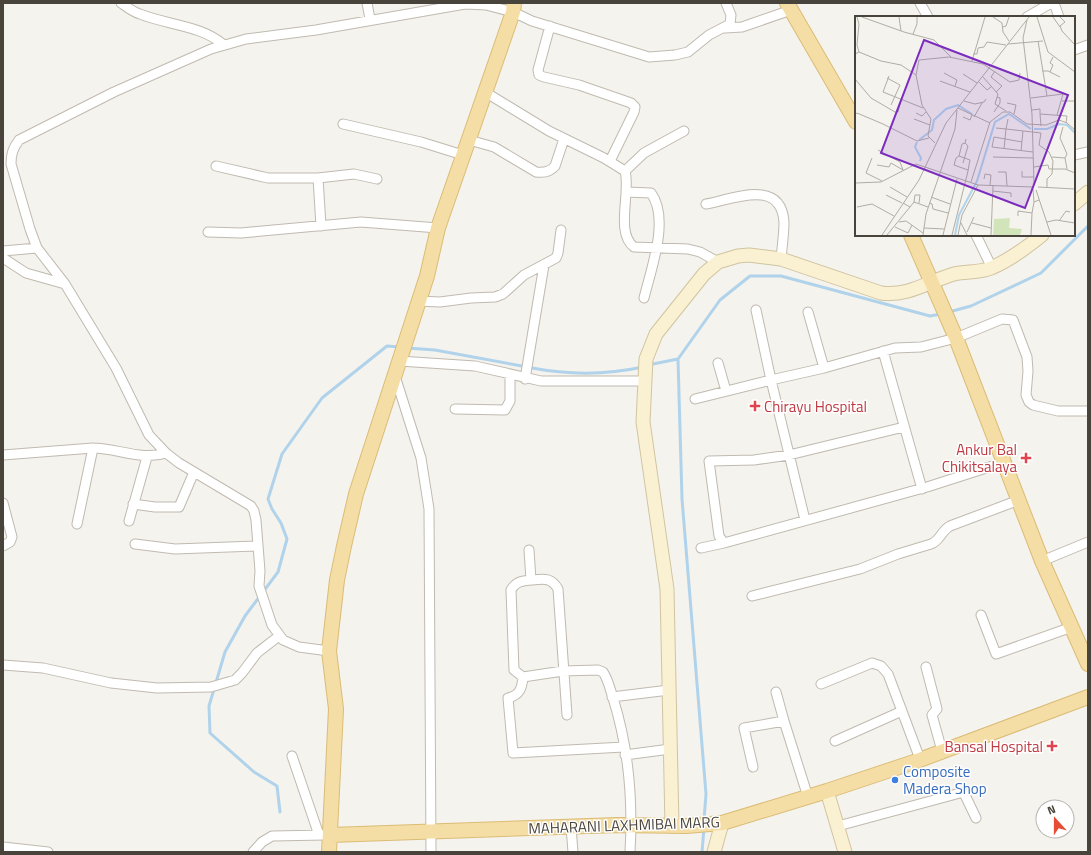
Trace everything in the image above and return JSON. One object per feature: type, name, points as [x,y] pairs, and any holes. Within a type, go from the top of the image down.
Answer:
[{"type":"main road","points":[[790,5],[855,116]]},
{"type":"main road","points":[[329,852],[325,835],[336,709],[329,651],[337,580],[356,494],[427,276],[438,228],[514,8]]},
{"type":"main road","points":[[911,236],[954,333],[1042,561],[1088,664]]},
{"type":"main road","points":[[1088,684],[1088,697]]},
{"type":"main road","name":"MAHARANI LAXHMIBAI MARG","points":[[325,835],[632,825],[679,826],[717,824],[827,791],[920,759],[1088,697]]},
{"type":"street","points":[[121,3],[140,15],[187,27],[219,41],[224,45]]},
{"type":"street","points":[[367,3],[370,19]]},
{"type":"street","points":[[725,28],[732,20],[726,3]]},
{"type":"street","points":[[920,3],[927,16]]},
{"type":"street","points":[[1029,16],[1051,3]]},
{"type":"street","points":[[1054,3],[1059,16]]},
{"type":"street","points":[[329,651],[299,647],[283,640],[270,620],[262,595],[254,511],[251,506],[194,472],[166,453],[149,435],[116,368],[65,284],[38,248],[30,229],[11,164],[11,154],[19,140],[114,92],[211,49],[246,39],[316,30],[370,19],[465,4],[514,8],[532,21],[649,57],[660,57],[688,52],[709,35],[725,28],[742,27],[790,5]]},
{"type":"street","points":[[550,26],[538,70],[539,75],[579,85],[631,103],[635,107],[610,162]]},
{"type":"street","points":[[1075,50],[1088,45]]},
{"type":"street","points":[[485,92],[543,128],[625,170]]},
{"type":"street","points":[[343,124],[421,142],[463,155]]},
{"type":"street","points":[[625,170],[644,153],[684,131]]},
{"type":"street","points":[[469,140],[494,147],[536,172],[542,173],[552,170],[555,166],[564,139]]},
{"type":"street","points":[[1075,155],[1088,152]]},
{"type":"street","points":[[216,166],[268,178],[318,178],[354,174],[377,179]]},
{"type":"street","points":[[625,170],[626,238],[634,247],[688,249],[700,252],[718,262]]},
{"type":"street","points":[[318,178],[321,226]]},
{"type":"street","points":[[626,192],[646,191],[652,193],[655,198],[660,224],[660,235],[644,298]]},
{"type":"street","points":[[1075,203],[1088,192]]},
{"type":"street","points":[[706,204],[760,193],[774,198],[783,218],[781,259]]},
{"type":"street","points":[[208,232],[241,233],[361,222],[438,228]]},
{"type":"street","points":[[418,301],[440,302],[495,297],[503,294],[524,275],[556,258],[561,230]]},
{"type":"street","points":[[976,236],[992,268]]},
{"type":"street","points":[[679,826],[670,749],[667,589],[643,422],[645,371],[656,334],[704,274],[718,262],[749,255],[781,259],[881,293],[893,295],[934,285],[956,274],[992,268],[1019,253],[1041,236]]},
{"type":"street","points":[[3,251],[38,248]]},
{"type":"street","points":[[3,258],[26,273],[65,284]]},
{"type":"street","points":[[525,379],[544,265]]},
{"type":"street","points":[[756,310],[771,380],[805,520]]},
{"type":"street","points":[[808,312],[824,368]]},
{"type":"street","points":[[695,399],[824,368],[883,351],[901,347],[921,347],[954,333],[1002,319],[1013,320],[1027,357],[1028,371],[1026,395],[1029,402],[1033,405],[1058,411],[1088,411]]},
{"type":"street","points":[[883,351],[922,489]]},
{"type":"street","points":[[400,358],[475,366],[525,379],[541,381],[645,371]]},
{"type":"street","points":[[718,363],[726,391]]},
{"type":"street","points":[[455,408],[504,410],[510,402],[510,375]]},
{"type":"street","points":[[395,376],[421,458],[429,509],[431,852]]},
{"type":"street","points":[[724,543],[717,530],[709,461],[754,460],[789,456],[904,427]]},
{"type":"street","points":[[3,455],[93,448],[107,448],[155,457],[166,453]]},
{"type":"street","points":[[77,524],[93,448]]},
{"type":"street","points":[[129,521],[147,456]]},
{"type":"street","points":[[701,548],[922,489],[1005,462]]},
{"type":"street","points":[[133,504],[155,507],[179,507],[194,472]]},
{"type":"street","points":[[752,596],[860,569],[898,554],[931,544],[936,542],[944,530],[950,526],[1019,500]]},
{"type":"street","points":[[3,503],[12,537],[10,542],[3,546]]},
{"type":"street","points":[[1042,561],[1088,542]]},
{"type":"street","points":[[136,544],[175,549],[258,546]]},
{"type":"street","points":[[529,550],[531,580]]},
{"type":"street","points":[[567,715],[563,671],[558,589],[554,582],[549,579],[521,580],[515,584],[511,590],[514,670],[523,677],[563,671],[598,670],[603,672],[612,697],[625,751],[632,825],[630,852]]},
{"type":"street","points":[[981,615],[996,654],[1072,627]]},
{"type":"street","points":[[3,665],[43,668],[111,683],[157,688],[215,686],[235,680],[242,674],[257,653],[279,636]]},
{"type":"street","points":[[821,684],[872,663],[880,666],[888,674],[920,759]]},
{"type":"street","points":[[926,667],[937,709],[932,715],[942,751]]},
{"type":"street","points":[[523,677],[521,690],[514,697],[508,698],[513,753],[670,749]]},
{"type":"street","points":[[612,697],[669,690]]},
{"type":"street","points":[[776,692],[808,797]]},
{"type":"street","points":[[835,741],[902,711]]},
{"type":"street","points":[[753,767],[744,728],[784,720]]},
{"type":"street","points":[[253,852],[262,842],[272,836],[325,835],[292,756]]},
{"type":"street","points":[[827,791],[845,852]]},
{"type":"street","points":[[838,826],[960,793],[964,793],[967,797],[976,818]]},
{"type":"street","points":[[714,852],[717,824]]},
{"type":"street","points":[[571,827],[573,852]]},
{"type":"street","points":[[3,847],[48,852]]},
{"type":"waterway","points":[[949,312],[971,306],[1041,273],[1088,226]]},
{"type":"waterway","points":[[704,820],[706,794],[682,499],[678,359],[720,300],[750,276],[781,276],[930,316],[941,314]]},
{"type":"waterway","points":[[280,812],[277,786],[254,772],[210,733],[209,706],[225,652],[245,616],[278,572],[287,539],[281,523],[272,509],[268,499],[282,454],[322,398],[387,346],[400,347]]},
{"type":"waterway","points":[[407,348],[435,350],[522,366]]},
{"type":"waterway","points":[[648,365],[678,359]]},
{"type":"waterway","points":[[532,368],[560,372],[601,373],[643,367]]},
{"type":"waterway","points":[[702,852],[704,828]]},
{"type":"place","name":"Chirayu Hospital","points":[[755,406]]},
{"type":"place","name":"Ankur Bal Chikitsalaya","points":[[1026,458]]},
{"type":"place","name":"Bansal Hospital","points":[[1052,746]]},
{"type":"place","name":"Composite Madera Shop","points":[[895,780]]}]
